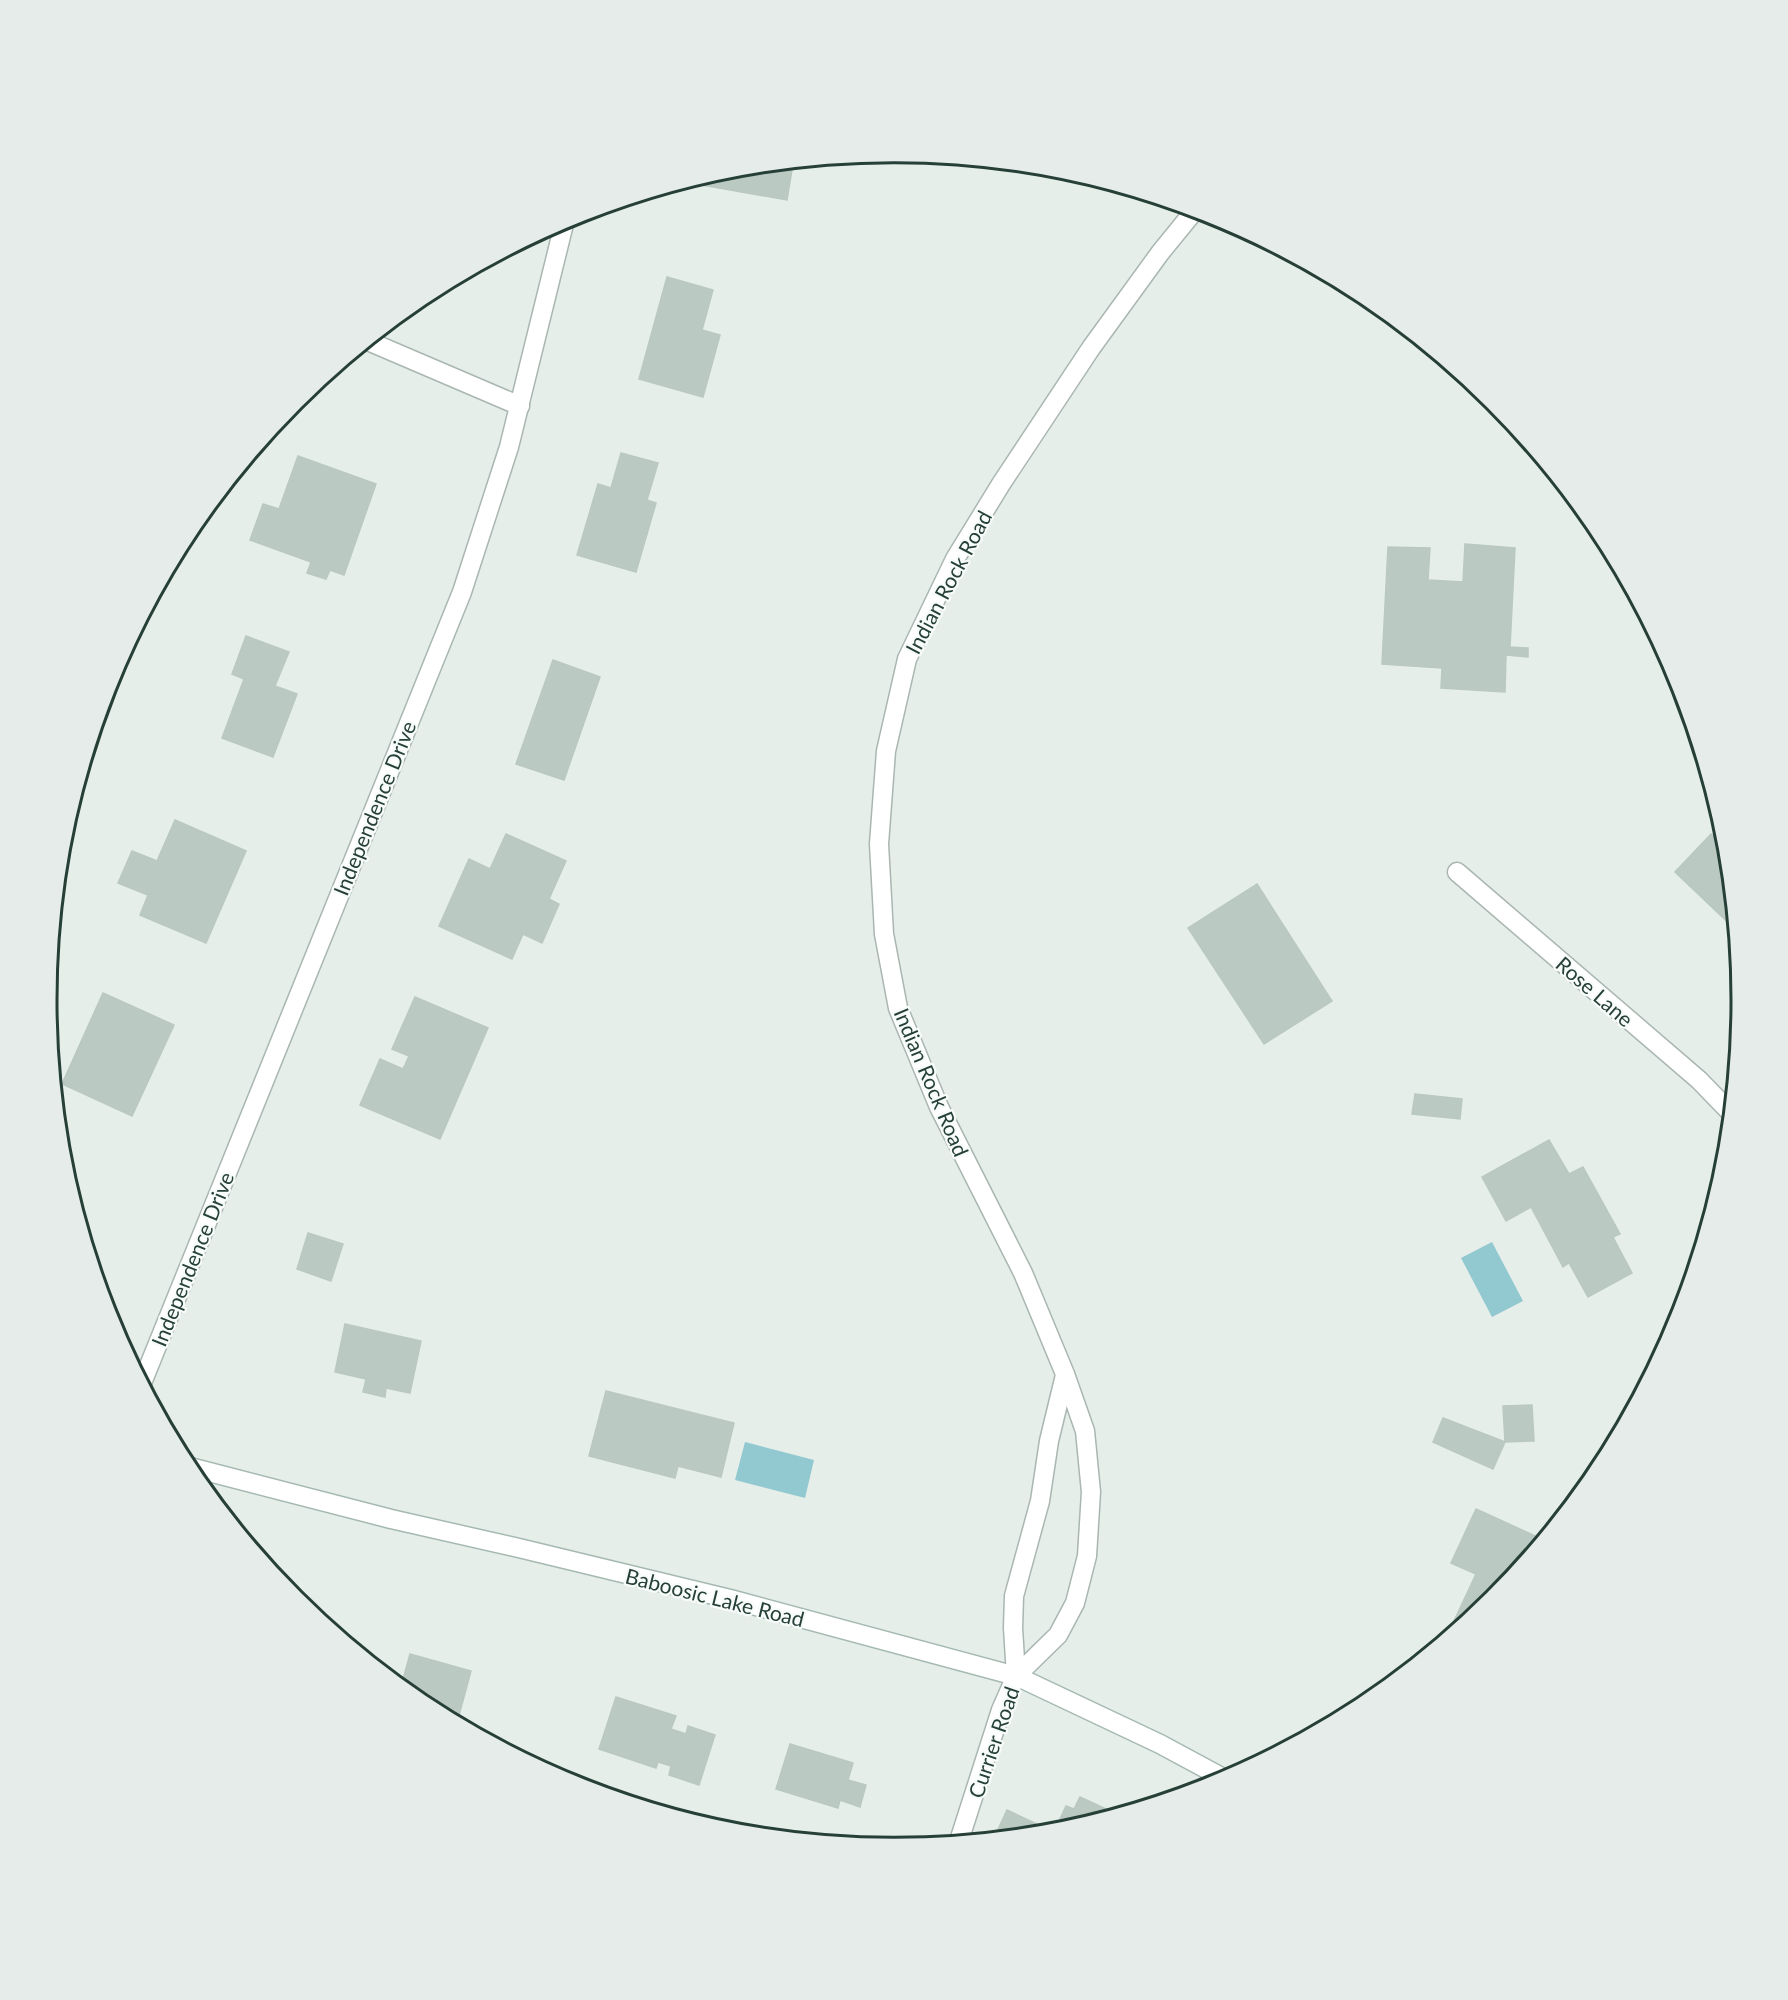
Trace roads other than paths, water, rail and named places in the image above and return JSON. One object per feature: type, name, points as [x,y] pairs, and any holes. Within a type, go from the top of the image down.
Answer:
[{"type":"street","name":"Indian Rock Road","points":[[1016,1676],[1058,1635],[1075,1603],[1087,1556],[1091,1492],[1085,1431],[1065,1374],[1023,1273],[939,1107],[898,1008],[884,934],[880,867],[879,844],[886,751],[907,659],[955,559],[1001,484],[1091,348],[1160,253],[1189,217]]},
{"type":"street","name":"Independence Drive","points":[[145,1375],[462,592],[485,525],[520,406],[562,232]]},
{"type":"street","points":[[375,344],[520,406]]},
{"type":"street","name":"Rose Lane","points":[[1457,872],[1699,1080],[1724,1106]]},
{"type":"street","points":[[1016,1676],[1014,1596],[1040,1501],[1065,1374]]},
{"type":"street","name":"Baboosic Lake Road","points":[[202,1470],[391,1519],[730,1599],[1016,1676],[1160,1743],[1214,1773]]},
{"type":"street","name":"Currier Road","points":[[961,1834],[1001,1710],[1016,1676]]},
{"type":"water","points":[[1492,1242],[1523,1301],[1492,1317],[1461,1258]]},
{"type":"water","points":[[745,1442],[814,1460],[805,1498],[735,1480]]}]
